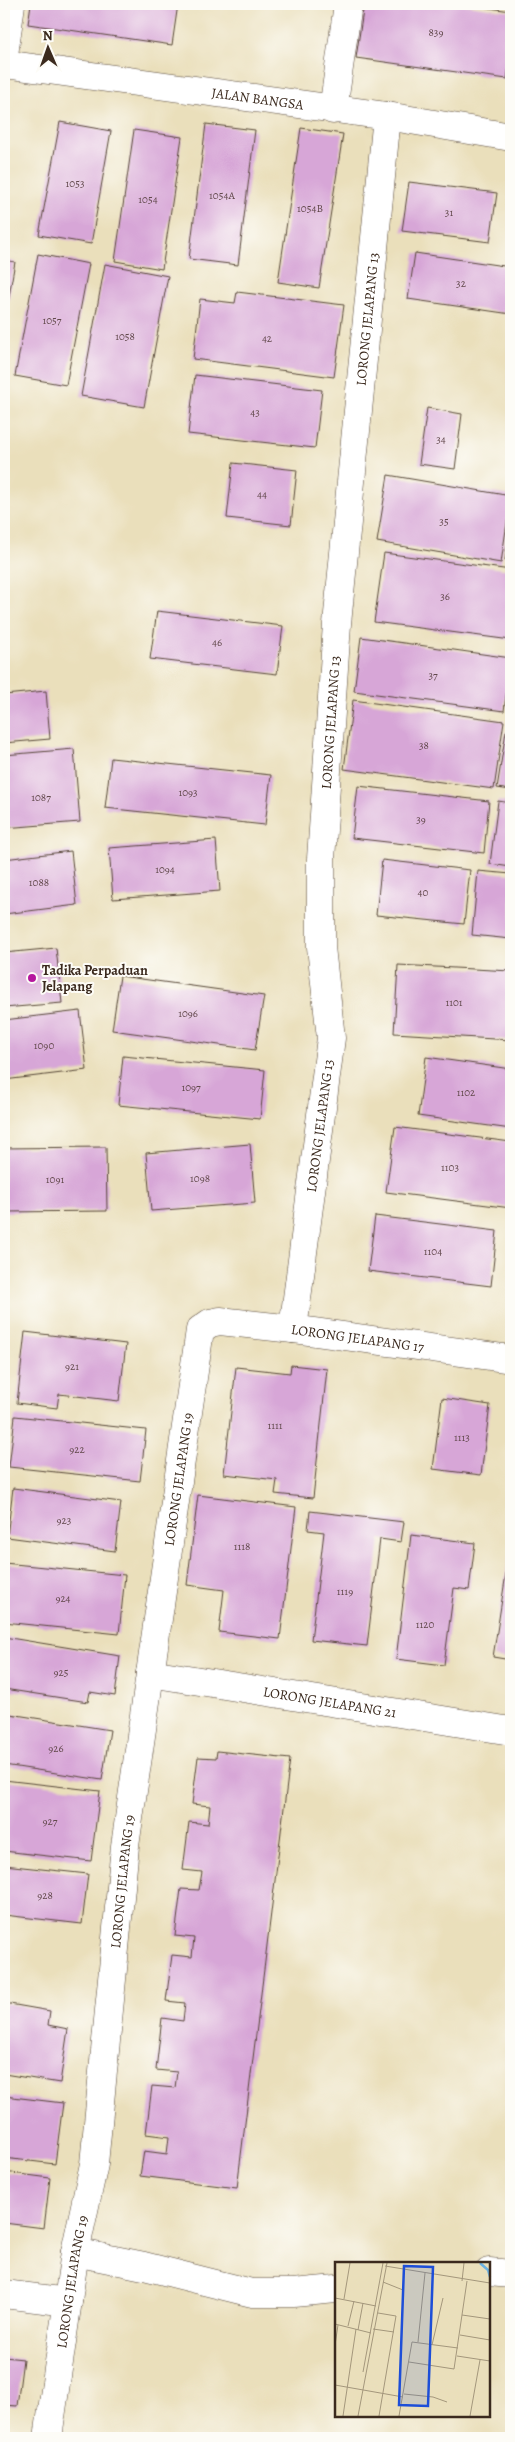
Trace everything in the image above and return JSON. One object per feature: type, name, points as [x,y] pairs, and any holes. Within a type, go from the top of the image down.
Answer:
[{"type":"street","points":[[4,55],[11,4]]},
{"type":"street","points":[[333,110],[348,4]]},
{"type":"street","name":"JALAN BANGSA","points":[[4,64],[387,116],[511,137]]},
{"type":"street","name":"LORONG JELAPANG 13","points":[[293,1329],[331,1038],[321,948],[321,859],[337,624],[387,116]]},
{"type":"street","name":"LORONG JELAPANG 17","points":[[203,1326],[220,1321],[293,1329],[511,1359]]},
{"type":"street","name":"LORONG JELAPANG 19","points":[[48,2438],[75,2252],[94,2164],[125,1846],[198,1335],[203,1326]]},
{"type":"street","name":"LORONG JELAPANG 21","points":[[150,1673],[511,1731]]},
{"type":"street","points":[[75,2252],[144,2266],[252,2292],[293,2293],[335,2289]]},
{"type":"street","points":[[490,2272],[511,2274]]},
{"type":"street","points":[[4,2294],[68,2302]]},
{"type":"building","points":[[31,4],[178,4],[172,45],[28,24]]},
{"type":"building","points":[[364,4],[461,4],[511,11],[511,52],[507,79],[356,58]]},
{"type":"building","points":[[60,122],[111,131],[91,244],[39,235]]},
{"type":"building","points":[[206,124],[255,130],[238,265],[189,259]]},
{"type":"building","points":[[301,128],[343,134],[319,288],[278,282]]},
{"type":"building","points":[[134,130],[182,137],[162,269],[115,261]]},
{"type":"building","points":[[409,182],[497,193],[490,242],[402,231]]},
{"type":"building","points":[[415,253],[511,267],[511,314],[408,299]]},
{"type":"building","points":[[38,254],[89,264],[66,385],[15,376]]},
{"type":"building","points":[[4,260],[15,262],[5,319],[4,319]]},
{"type":"building","points":[[105,264],[168,276],[144,407],[81,396]]},
{"type":"building","points":[[237,292],[344,305],[334,377],[193,359],[200,299],[235,303]]},
{"type":"building","points":[[195,375],[322,390],[315,448],[188,434]]},
{"type":"building","points":[[427,408],[462,414],[455,469],[419,464]]},
{"type":"building","points":[[233,463],[297,470],[291,525],[227,518]]},
{"type":"building","points":[[388,475],[511,496],[501,563],[377,542]]},
{"type":"building","points":[[511,528],[511,561],[505,560]]},
{"type":"building","points":[[384,553],[511,570],[511,640],[374,622]]},
{"type":"building","points":[[157,611],[283,626],[277,674],[150,659]]},
{"type":"building","points":[[361,637],[511,658],[504,711],[354,691]]},
{"type":"building","points":[[46,691],[50,739],[4,743],[4,695]]},
{"type":"building","points":[[353,700],[504,721],[494,789],[344,769]]},
{"type":"building","points":[[506,731],[511,731],[511,790],[497,788]]},
{"type":"building","points":[[74,749],[80,822],[4,828],[4,755]]},
{"type":"building","points":[[111,758],[271,775],[265,825],[105,808]]},
{"type":"building","points":[[358,786],[489,801],[484,853],[352,838]]},
{"type":"building","points":[[498,801],[511,803],[511,867],[490,864]]},
{"type":"building","points":[[216,840],[220,891],[113,899],[109,848]]},
{"type":"building","points":[[71,851],[77,905],[4,914],[4,859]]},
{"type":"building","points":[[382,860],[470,870],[464,924],[376,915]]},
{"type":"building","points":[[478,871],[511,874],[511,939],[472,935]]},
{"type":"building","name":"Tadika Perpaduan Jelapang","points":[[56,948],[62,1003],[4,1008],[4,953]]},
{"type":"building","points":[[398,965],[511,971],[511,1040],[394,1033]]},
{"type":"building","points":[[120,976],[264,996],[255,1050],[112,1030]]},
{"type":"building","points":[[80,1011],[87,1070],[4,1080],[4,1020]]},
{"type":"building","points":[[123,1056],[265,1070],[260,1119],[118,1105]]},
{"type":"building","points":[[426,1057],[511,1069],[511,1129],[418,1116]]},
{"type":"building","points":[[395,1127],[511,1142],[511,1208],[386,1192]]},
{"type":"building","points":[[250,1144],[255,1203],[151,1211],[146,1153]]},
{"type":"building","points":[[106,1147],[107,1211],[4,1212],[4,1148]]},
{"type":"building","points":[[375,1216],[497,1231],[491,1286],[368,1271]]},
{"type":"building","points":[[25,1332],[126,1344],[119,1401],[59,1394],[57,1408],[17,1403]]},
{"type":"building","points":[[291,1365],[327,1369],[313,1498],[275,1494],[277,1480],[224,1474],[236,1367],[290,1373]]},
{"type":"building","points":[[442,1398],[490,1405],[481,1475],[433,1469]]},
{"type":"building","points":[[15,1416],[146,1430],[140,1481],[9,1467]]},
{"type":"building","points":[[13,1488],[121,1502],[115,1551],[7,1537]]},
{"type":"building","points":[[198,1495],[296,1507],[280,1639],[219,1632],[224,1590],[187,1585]]},
{"type":"building","points":[[310,1511],[404,1522],[401,1542],[380,1539],[367,1646],[311,1640],[324,1532],[308,1530]]},
{"type":"building","points":[[411,1535],[475,1543],[469,1590],[454,1588],[444,1665],[396,1659]]},
{"type":"building","points":[[511,1548],[511,1660],[493,1657]]},
{"type":"building","points":[[4,1563],[125,1575],[119,1634],[4,1622]]},
{"type":"building","points":[[4,1637],[120,1656],[115,1696],[90,1692],[88,1702],[4,1689]]},
{"type":"building","points":[[4,1713],[110,1730],[102,1780],[4,1765]]},
{"type":"building","points":[[217,1751],[290,1759],[237,2188],[140,2176],[144,2151],[167,2154],[169,2137],[146,2134],[152,2086],[175,2088],[177,2072],[156,2070],[162,2018],[183,2021],[185,2003],[166,2001],[172,1955],[192,1957],[194,1938],[175,1936],[181,1889],[199,1890],[202,1872],[183,1870],[189,1822],[208,1824],[210,1806],[192,1804],[198,1757],[216,1758]]},
{"type":"building","points":[[4,1780],[100,1791],[91,1861],[4,1851]]},
{"type":"building","points":[[4,1865],[88,1874],[82,1924],[4,1915]]},
{"type":"building","points":[[4,2003],[50,2011],[48,2025],[68,2029],[60,2083],[4,2074]]},
{"type":"building","points":[[4,2096],[63,2103],[55,2164],[4,2158]]},
{"type":"building","points":[[4,2172],[50,2178],[44,2228],[4,2223]]},
{"type":"building","points":[[4,2357],[23,2359],[17,2406],[4,2405]]},
{"type":"place","name":"Tadika Perpaduan Jelapang","points":[[32,978]]}]
